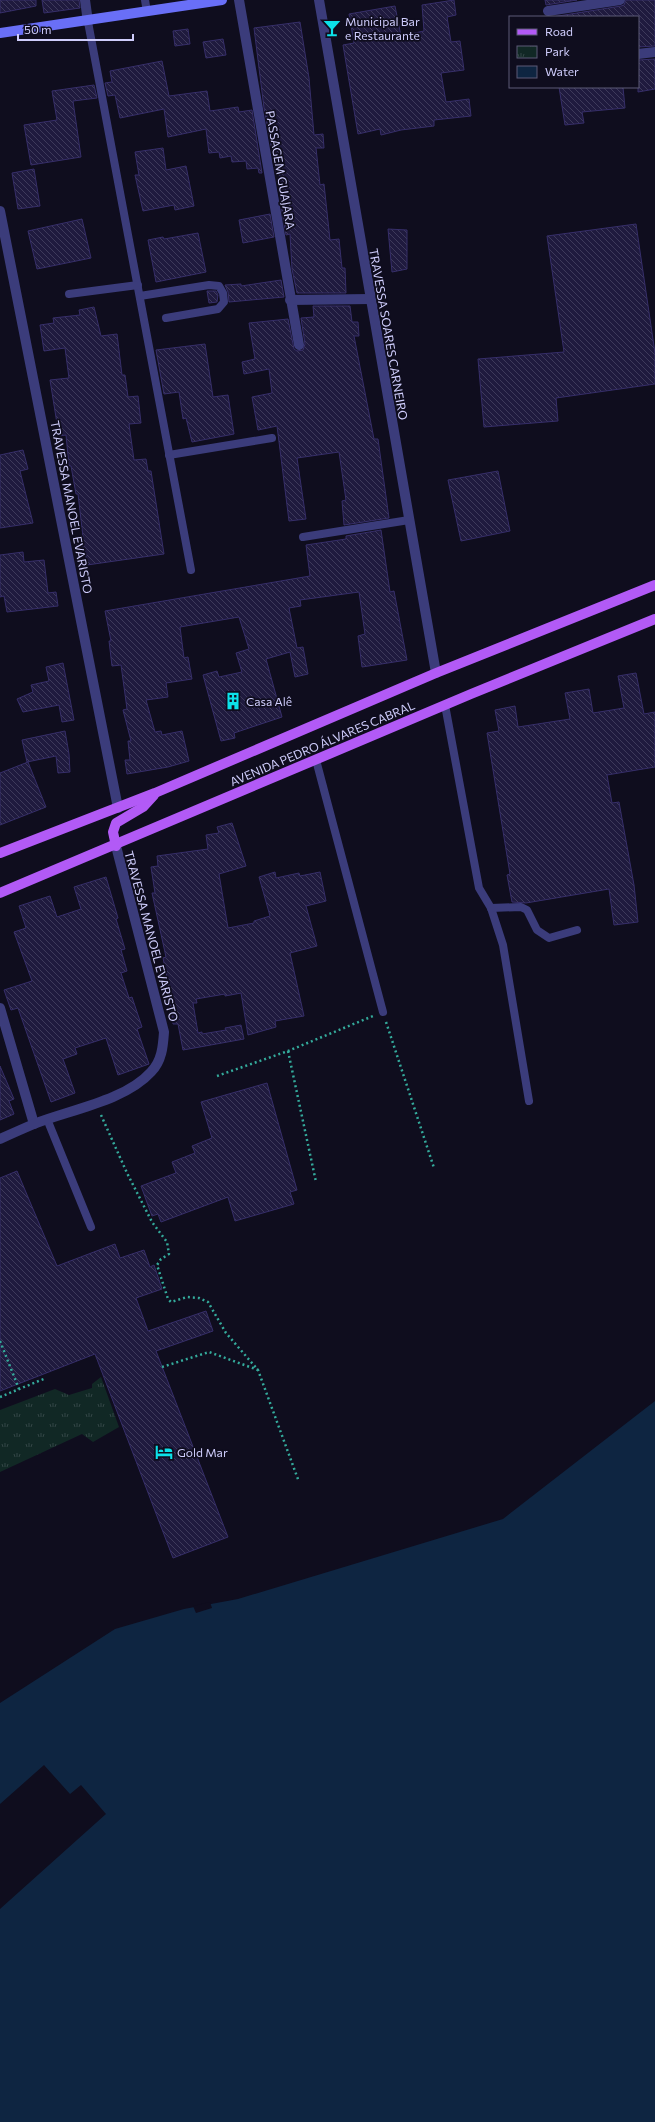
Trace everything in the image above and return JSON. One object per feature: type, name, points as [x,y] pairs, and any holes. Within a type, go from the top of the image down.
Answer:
[{"type":"main road","name":"AVENIDA PEDRO ÁLVARES CABRAL","points":[[0,853],[155,793],[436,673],[655,585]]},
{"type":"main road","name":"AVENIDA PEDRO ÁLVARES CABRAL","points":[[0,893],[116,846],[445,705],[655,619]]},
{"type":"main road","points":[[116,846],[113,832],[116,823],[143,807],[155,793]]},
{"type":"street","points":[[84,0],[88,22]]},
{"type":"street","points":[[0,33],[88,22],[222,0]]},
{"type":"street","name":"PASSAGEM GUAJARA","points":[[238,0],[299,345]]},
{"type":"street","name":"TRAVESSA SOARES CARNEIRO","points":[[318,0],[436,673]]},
{"type":"street","points":[[548,12],[620,0]]},
{"type":"street","points":[[639,54],[655,52]]},
{"type":"street","name":"TRAVESSA MANOEL EVARISTO","points":[[0,211],[118,808]]},
{"type":"street","points":[[290,300],[370,299]]},
{"type":"street","name":"TRAVESSA MANOEL EVARISTO","points":[[95,1103],[137,1084],[151,1072],[159,1060],[163,1046],[164,1032],[116,846]]},
{"type":"street","points":[[0,1008],[34,1124]]},
{"type":"street","points":[[0,1139],[47,1119],[95,1103]]},
{"type":"lane","points":[[145,0],[147,12]]},
{"type":"lane","points":[[88,22],[191,570]]},
{"type":"lane","points":[[69,294],[138,285]]},
{"type":"lane","points":[[140,296],[209,285],[219,286],[223,293],[224,302],[218,309],[166,318]]},
{"type":"lane","points":[[169,455],[272,438]]},
{"type":"lane","points":[[303,537],[409,520]]},
{"type":"lane","points":[[445,705],[477,880],[479,888],[491,908],[503,945],[529,1101]]},
{"type":"lane","points":[[316,760],[382,1012]]},
{"type":"lane","points":[[491,908],[520,907],[527,910],[537,930],[549,938],[577,930]]},
{"type":"lane","points":[[47,1119],[91,1227]]},
{"type":"path","points":[[217,1076],[288,1051],[382,1012],[434,1168]]},
{"type":"path","points":[[288,1051],[316,1182]]},
{"type":"path","points":[[95,1103],[127,1173],[152,1222],[163,1234],[170,1251],[169,1254],[161,1259],[157,1265],[168,1299],[171,1302],[176,1302],[187,1297],[199,1298],[208,1302],[226,1333],[258,1370],[299,1482]]},
{"type":"path","points":[[0,1341],[19,1390]]},
{"type":"path","points":[[162,1367],[209,1352],[258,1370]]},
{"type":"path","points":[[0,1397],[46,1378]]},
{"type":"green space","points":[[101,1377],[119,1427],[93,1442],[82,1434],[0,1472],[0,1410],[55,1389],[69,1395],[92,1388],[92,1384]]},
{"type":"water","points":[[655,1401],[655,2122],[0,2122],[0,1703],[115,1629],[184,1609],[238,1599],[503,1519]]},
{"type":"pier","points":[[210,1602],[212,1608],[196,1613],[193,1606]]},
{"type":"pier","points":[[44,1765],[70,1794],[81,1785],[106,1814],[0,1909],[0,1804]]},
{"type":"building","points":[[0,0],[36,0],[36,6],[0,13]]},
{"type":"building","points":[[42,0],[79,0],[80,8],[44,13]]},
{"type":"building","points":[[454,0],[456,15],[447,17],[451,42],[460,41],[464,70],[441,73],[446,102],[469,99],[471,116],[434,120],[434,126],[401,130],[381,135],[380,129],[358,134],[343,45],[354,43],[349,14],[395,6],[401,36],[424,31],[422,5]]},
{"type":"building","points":[[545,0],[577,0],[546,5]]},
{"type":"building","points":[[626,0],[655,0],[655,46],[639,47],[639,16],[558,16],[621,6],[624,5]]},
{"type":"building","points":[[300,22],[309,78],[314,135],[323,134],[324,148],[316,148],[320,185],[324,184],[330,240],[339,239],[342,268],[345,268],[346,293],[297,293],[292,269],[290,234],[286,235],[282,212],[279,172],[276,172],[264,108],[254,28]]},
{"type":"building","points":[[188,29],[190,44],[175,46],[173,31]]},
{"type":"building","points":[[223,39],[226,55],[206,58],[203,42]]},
{"type":"building","points":[[655,59],[655,89],[638,92],[639,60]]},
{"type":"building","points":[[162,61],[169,96],[207,91],[210,111],[238,107],[239,112],[252,110],[262,173],[259,173],[258,168],[247,169],[246,161],[232,162],[231,156],[220,158],[219,152],[209,153],[206,129],[168,137],[164,109],[120,118],[115,95],[108,96],[105,83],[112,82],[110,71]]},
{"type":"building","points":[[94,85],[97,98],[73,101],[81,157],[31,165],[24,125],[57,120],[52,91]]},
{"type":"building","points":[[559,88],[623,88],[625,108],[582,112],[584,123],[565,125]]},
{"type":"building","points":[[163,148],[166,170],[186,166],[194,206],[175,210],[174,205],[143,211],[135,175],[139,175],[135,152]]},
{"type":"building","points":[[34,169],[40,206],[18,209],[12,173]]},
{"type":"building","points":[[270,214],[274,237],[243,243],[239,220]]},
{"type":"building","points":[[82,219],[91,258],[37,269],[28,231]]},
{"type":"building","points":[[636,224],[655,353],[655,384],[556,398],[558,421],[484,427],[478,359],[564,352],[547,236]]},
{"type":"building","points":[[388,229],[407,230],[407,269],[392,272]]},
{"type":"building","points":[[198,233],[206,272],[156,282],[148,240],[163,237],[164,239]]},
{"type":"building","points":[[281,280],[284,297],[229,302],[228,292],[225,285],[241,284],[241,286]]},
{"type":"building","points":[[207,291],[216,291],[218,295],[217,302],[209,303]]},
{"type":"building","points":[[313,306],[350,306],[352,322],[358,322],[359,336],[354,336],[374,439],[378,439],[389,518],[344,525],[342,501],[346,500],[339,452],[297,458],[306,519],[289,521],[277,426],[258,430],[252,397],[272,393],[269,369],[244,374],[242,362],[255,359],[249,323],[288,319],[294,349],[297,351],[303,350],[305,344],[301,318],[314,317]]},
{"type":"building","points":[[94,307],[101,336],[117,334],[122,375],[125,375],[128,397],[138,396],[141,423],[129,424],[134,460],[146,459],[148,471],[151,471],[164,554],[87,565],[85,549],[76,550],[75,537],[83,537],[78,494],[76,494],[71,466],[69,466],[66,435],[59,436],[50,380],[69,378],[65,348],[44,351],[40,325],[54,323],[53,318],[80,315],[79,310]]},
{"type":"building","points":[[205,344],[213,397],[228,395],[234,434],[192,442],[186,418],[183,419],[179,392],[164,394],[156,350]]},
{"type":"building","points":[[23,450],[28,469],[20,471],[33,523],[0,528],[0,455]]},
{"type":"building","points":[[498,471],[510,531],[461,541],[448,480]]},
{"type":"building","points":[[381,530],[390,592],[394,591],[407,660],[362,667],[358,636],[365,634],[359,592],[300,600],[301,606],[289,608],[297,648],[303,647],[308,674],[295,677],[290,652],[266,659],[282,717],[234,733],[235,738],[221,741],[203,675],[217,671],[219,677],[242,672],[236,653],[249,649],[239,617],[180,627],[184,658],[188,657],[192,679],[166,683],[168,697],[146,700],[155,732],[161,731],[162,735],[182,731],[189,761],[168,767],[127,774],[125,760],[130,760],[128,741],[131,741],[123,710],[127,709],[121,665],[112,666],[109,641],[111,641],[105,611],[310,576],[306,545],[346,539],[346,536]]},
{"type":"building","points":[[23,552],[24,562],[44,560],[48,593],[56,592],[58,606],[7,612],[4,596],[0,597],[0,555]]},
{"type":"building","points":[[63,663],[74,720],[62,722],[59,705],[23,712],[17,699],[33,692],[31,685],[49,681],[46,667]]},
{"type":"building","points":[[636,673],[644,714],[655,712],[655,767],[607,775],[612,803],[619,802],[634,885],[638,922],[614,925],[609,889],[526,903],[512,902],[507,875],[510,874],[487,733],[499,731],[495,710],[515,706],[518,727],[570,719],[565,693],[589,689],[593,713],[624,708],[618,676]]},
{"type":"building","points":[[65,731],[70,772],[58,773],[56,756],[27,762],[22,740]]},
{"type":"building","points":[[28,762],[46,807],[0,825],[0,773]]},
{"type":"building","points":[[232,823],[246,866],[219,874],[228,928],[254,923],[254,921],[270,916],[259,877],[275,872],[276,878],[299,873],[300,876],[320,872],[326,901],[306,906],[317,946],[290,953],[304,1016],[275,1021],[276,1027],[248,1035],[241,993],[196,999],[197,1003],[193,1003],[198,1033],[202,1032],[202,1034],[226,1030],[225,1028],[241,1025],[244,1039],[183,1050],[178,1024],[173,1024],[168,982],[163,958],[166,957],[152,893],[155,893],[151,867],[158,866],[157,856],[208,849],[206,835],[219,833],[217,827]]},
{"type":"building","points":[[106,877],[125,949],[121,950],[127,971],[121,973],[129,998],[132,997],[142,1027],[137,1029],[149,1064],[118,1075],[106,1038],[75,1048],[77,1054],[63,1059],[75,1093],[51,1102],[18,1008],[11,1010],[4,990],[32,981],[14,932],[26,928],[19,906],[50,896],[57,917],[81,909],[74,887]]},
{"type":"building","points":[[0,1066],[14,1099],[9,1101],[14,1114],[0,1120]]},
{"type":"building","points":[[267,1083],[297,1190],[290,1192],[294,1204],[235,1221],[228,1197],[161,1222],[158,1214],[152,1216],[141,1186],[176,1173],[172,1162],[195,1153],[192,1146],[212,1138],[201,1102]]},
{"type":"building","points":[[17,1171],[57,1266],[115,1244],[120,1258],[144,1250],[150,1267],[154,1265],[162,1289],[136,1298],[148,1331],[206,1311],[213,1331],[156,1351],[228,1537],[173,1558],[95,1354],[0,1391],[0,1178]]},
{"type":"place","name":"Municipal Bar e Restaurante","points":[[332,28]]},
{"type":"place","name":"Casa Alê","points":[[233,701]]},
{"type":"place","name":"Gold Mar","points":[[164,1452]]}]
